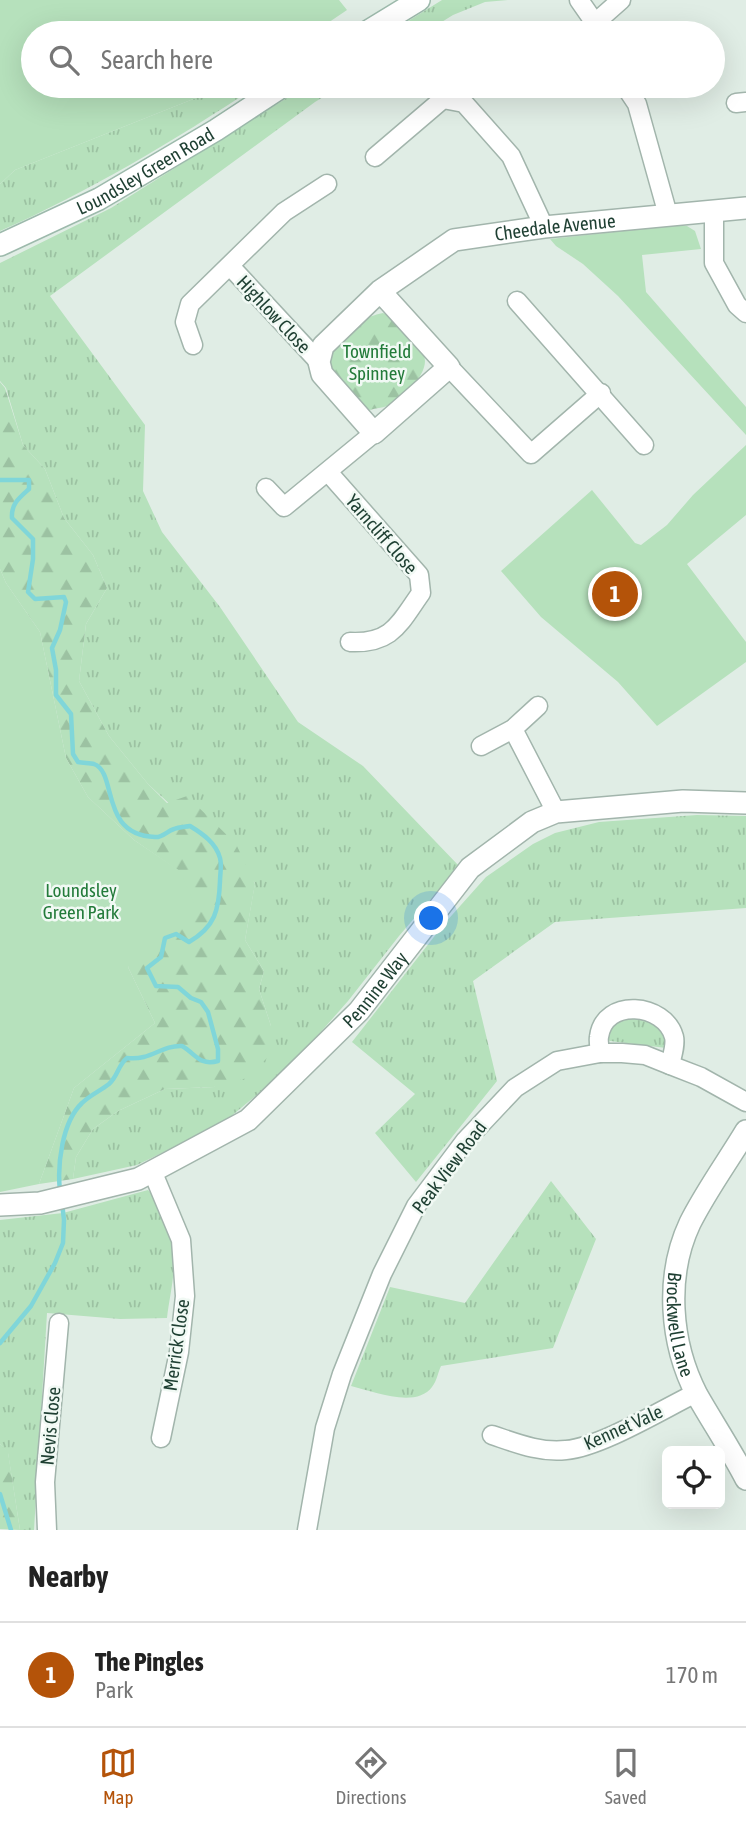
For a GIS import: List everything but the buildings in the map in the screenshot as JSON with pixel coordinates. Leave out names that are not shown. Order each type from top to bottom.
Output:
[{"type":"street","points":[[385,21],[419,0]]},
{"type":"street","points":[[579,0],[592,21]]},
{"type":"street","points":[[603,21],[621,0]]},
{"type":"street","name":"Loundsley Green Road","points":[[0,245],[99,199],[265,98]]},
{"type":"street","points":[[633,98],[637,104],[668,215]]},
{"type":"street","points":[[375,157],[443,99],[464,103],[511,156],[544,227]]},
{"type":"street","name":"Highlow Close","points":[[193,345],[185,322],[190,304],[284,212],[327,184]]},
{"type":"street","name":"Cheedale Avenue","points":[[319,362],[323,346],[380,291],[454,240],[544,227],[746,208]]},
{"type":"street","points":[[714,212],[714,263],[737,305],[746,313]]},
{"type":"street","name":"Highlow Close","points":[[230,265],[319,362]]},
{"type":"street","points":[[380,291],[531,454],[601,393]]},
{"type":"street","points":[[517,301],[645,445]]},
{"type":"street","points":[[319,362],[322,373],[374,433]]},
{"type":"street","points":[[266,488],[284,507],[449,367]]},
{"type":"street","name":"Yarncliff Close","points":[[328,472],[419,575],[421,593],[398,626],[379,641],[350,642]]},
{"type":"street","points":[[481,746],[513,729],[538,706]]},
{"type":"street","points":[[513,729],[556,813]]},
{"type":"street","name":"Pennine Way","points":[[0,1205],[40,1203],[138,1179],[248,1119],[359,1011],[470,868],[532,822],[556,813],[683,801],[746,803]]},
{"type":"street","points":[[600,1053],[599,1036],[607,1020],[621,1009],[630,1008],[650,1012],[660,1017],[668,1026],[674,1044],[670,1065]]},
{"type":"street","name":"Peak View Road","points":[[307,1530],[325,1429],[342,1374],[382,1274],[416,1206],[465,1141],[515,1088],[557,1061],[600,1053],[645,1055],[701,1077],[746,1102]]},
{"type":"street","name":"Brockwell Lane","points":[[746,1131],[690,1223],[677,1259],[673,1309],[680,1353],[696,1393],[746,1479]]},
{"type":"street","name":"Merrick Close","points":[[153,1173],[181,1240],[184,1296],[179,1352],[161,1438]]},
{"type":"street","name":"Nevis Close","points":[[47,1530],[45,1482],[59,1323]]},
{"type":"street","name":"Kennet Vale","points":[[503,1433],[540,1450],[567,1450],[592,1444],[696,1393]]},
{"type":"green space","points":[[0,0],[339,0],[347,10],[331,21],[21,21],[21,98],[196,98],[15,170],[0,184]]},
{"type":"green space","points":[[442,0],[508,0],[485,2],[443,21],[408,21]]},
{"type":"green space","points":[[196,98],[238,98],[132,164],[0,231],[0,184],[15,170]]},
{"type":"green space","points":[[287,98],[322,98],[50,296],[145,425],[143,491],[162,532],[220,607],[298,722],[363,766],[459,866],[289,1068],[223,1123],[137,1165],[73,1179],[76,1157],[93,1129],[118,1111],[165,1089],[214,1087],[271,1026],[259,989],[264,971],[245,940],[255,883],[148,784],[109,736],[79,681],[86,624],[107,588],[93,555],[64,518],[45,469],[23,445],[6,388],[0,381],[0,263],[111,208]]},
{"type":"green space","points":[[687,226],[695,231],[701,249],[642,255],[646,292],[746,407],[746,435],[618,296],[550,239]]},
{"type":"green space","name":"Townfield Spinney","points":[[383,313],[404,326],[416,338],[421,345],[425,361],[417,381],[405,394],[387,406],[370,410],[340,385],[330,368],[329,359],[332,351],[360,323]]},
{"type":"green space","points":[[0,382],[5,388],[23,445],[45,469],[64,518],[93,555],[107,588],[86,624],[79,681],[109,736],[148,784],[167,803],[187,796],[236,844],[255,884],[245,940],[264,971],[259,989],[271,1026],[273,1052],[247,1078],[214,1087],[165,1089],[118,1111],[93,1129],[76,1157],[73,1179],[39,1184],[74,1088],[155,1023],[128,967],[179,871],[134,840],[88,797],[66,758],[40,632],[6,583],[0,569]]},
{"type":"green space","points":[[746,445],[746,515],[687,564],[746,642],[746,662],[657,726],[618,682],[541,617],[501,571],[592,490],[635,543],[641,545],[667,525],[693,495]]},
{"type":"green space","name":"Loundsley Green Park","points":[[0,569],[6,583],[40,632],[66,758],[88,797],[134,840],[180,871],[194,903],[128,967],[155,1023],[74,1088],[39,1184],[0,1192]]},
{"type":"green space","points":[[697,815],[746,816],[746,908],[555,922],[473,981],[497,1081],[416,1182],[375,1133],[415,1094],[352,1042],[444,924],[486,877],[533,844],[555,833],[599,822]]},
{"type":"green space","points":[[620,1016],[655,1019],[668,1036],[666,1048],[610,1041],[605,1038],[612,1022]]},
{"type":"green space","points":[[551,1181],[596,1239],[553,1348],[441,1366],[432,1387],[416,1397],[393,1397],[351,1386],[390,1287],[465,1303]]},
{"type":"green space","points":[[148,1190],[164,1213],[174,1253],[167,1318],[120,1319],[47,1313],[34,1530],[20,1530],[8,1453],[0,1444],[0,1220],[63,1213]]},
{"type":"green space","points":[[0,1444],[8,1452],[20,1530],[0,1529]]},
{"type":"waterway","points":[[0,480],[29,480],[29,489],[16,502],[12,513],[12,518],[33,539],[28,592],[35,599],[64,597],[66,602],[60,630],[52,648],[56,670],[56,695],[71,714],[73,754],[78,762],[94,764],[101,770],[117,815],[125,826],[137,834],[158,837],[176,828],[190,826],[212,843],[221,864],[217,909],[210,924],[189,942],[176,934],[165,938],[161,957],[147,968],[156,986],[178,987],[191,998],[201,1002],[208,1012],[218,1049],[218,1061],[202,1061],[182,1046],[143,1057],[127,1058],[112,1081],[75,1111],[62,1144],[60,1191]]},
{"type":"waterway","points":[[0,1343],[31,1306],[55,1263],[63,1243],[62,1203]]},
{"type":"waterway","points":[[0,1494],[11,1530]]},
{"type":"place","name":"The Pingles","points":[[615,594]]}]
